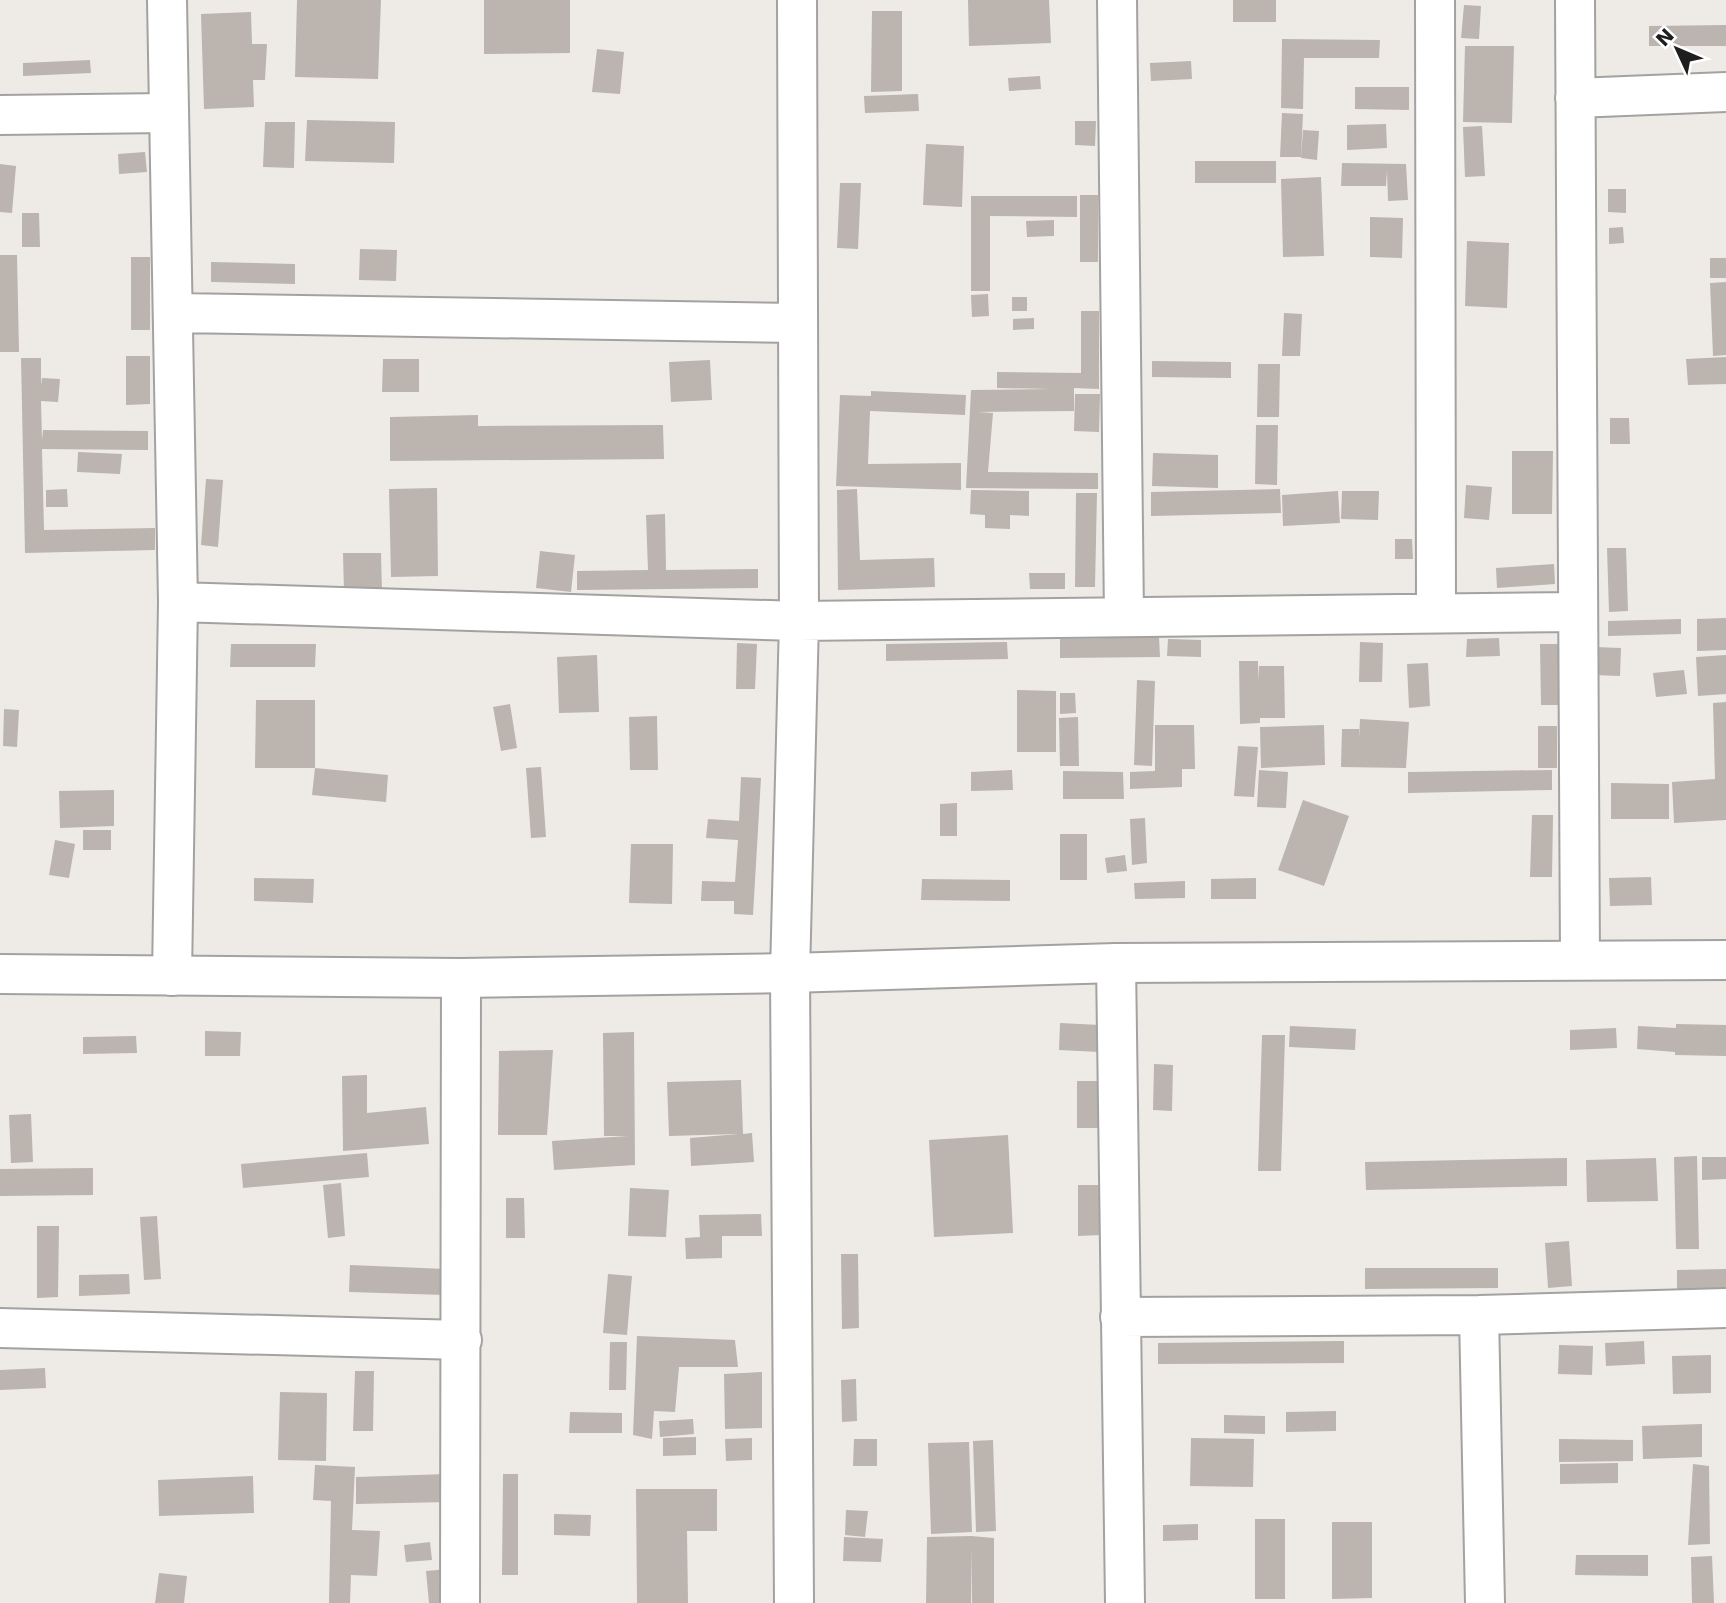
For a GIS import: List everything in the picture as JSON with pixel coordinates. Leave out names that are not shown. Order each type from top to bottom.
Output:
[{"type":"street","points":[[167,0],[178,601],[172,976]]},
{"type":"street","points":[[794,1603],[790,973],[799,621],[797,0]]},
{"type":"street","points":[[1117,0],[1124,617]]},
{"type":"street","points":[[1435,0],[1436,613]]},
{"type":"street","points":[[1575,0],[1580,960]]},
{"type":"street","points":[[1575,97],[1726,92]]},
{"type":"street","points":[[0,115],[167,113]]},
{"type":"street","points":[[174,313],[798,323]]},
{"type":"street","points":[[178,601],[799,621],[1577,612]]},
{"type":"street","points":[[0,974],[461,978],[790,973],[1116,963],[1726,960]]},
{"type":"street","points":[[1116,963],[1125,1603]]},
{"type":"street","points":[[460,1603],[461,978]]},
{"type":"street","points":[[1121,1317],[1479,1315],[1726,1308]]},
{"type":"street","points":[[1479,1315],[1485,1603]]},
{"type":"street","points":[[0,1328],[462,1340]]},
{"type":"building","points":[[297,0],[381,0],[378,79],[295,77]]},
{"type":"building","points":[[484,0],[570,0],[570,53],[484,54]]},
{"type":"building","points":[[968,0],[1049,0],[1051,43],[969,46]]},
{"type":"building","points":[[1233,0],[1276,0],[1276,22],[1233,22]]},
{"type":"building","points":[[1464,5],[1481,6],[1479,39],[1461,38]]},
{"type":"building","points":[[872,11],[902,11],[902,91],[871,92]]},
{"type":"building","points":[[251,12],[252,44],[267,44],[265,80],[253,80],[254,107],[204,109],[201,14]]},
{"type":"building","points":[[1726,25],[1726,46],[1649,46],[1649,26]]},
{"type":"building","points":[[1282,39],[1380,40],[1379,58],[1304,58],[1303,109],[1281,108]]},
{"type":"building","points":[[1465,46],[1514,46],[1512,123],[1463,122]]},
{"type":"building","points":[[597,49],[624,52],[620,94],[592,92]]},
{"type":"building","points":[[90,60],[91,73],[23,76],[23,63]]},
{"type":"building","points":[[1191,61],[1192,79],[1151,81],[1150,63]]},
{"type":"building","points":[[1040,76],[1041,89],[1009,91],[1008,78]]},
{"type":"building","points":[[1355,87],[1409,87],[1409,110],[1355,109]]},
{"type":"building","points":[[918,94],[919,111],[865,113],[864,96]]},
{"type":"building","points":[[1282,113],[1303,114],[1301,157],[1280,157]]},
{"type":"building","points":[[307,120],[395,122],[394,163],[305,161]]},
{"type":"building","points":[[1075,121],[1096,121],[1095,146],[1075,145]]},
{"type":"building","points":[[265,122],[295,122],[294,168],[263,167]]},
{"type":"building","points":[[1386,124],[1387,148],[1347,150],[1347,125]]},
{"type":"building","points":[[1482,126],[1485,176],[1465,177],[1463,127]]},
{"type":"building","points":[[1303,130],[1319,131],[1317,160],[1301,158]]},
{"type":"building","points":[[926,144],[964,146],[962,207],[923,205]]},
{"type":"building","points":[[145,152],[147,172],[119,174],[118,154]]},
{"type":"building","points":[[1195,161],[1276,161],[1276,183],[1195,183]]},
{"type":"building","points":[[1342,163],[1406,164],[1408,200],[1388,201],[1387,170],[1386,186],[1341,186]]},
{"type":"building","points":[[0,164],[16,166],[12,213],[0,212]]},
{"type":"building","points":[[1321,177],[1324,256],[1283,257],[1281,179]]},
{"type":"building","points":[[840,183],[861,183],[858,249],[837,248]]},
{"type":"building","points":[[1608,189],[1626,189],[1626,213],[1608,212]]},
{"type":"building","points":[[1080,195],[1098,195],[1098,262],[1080,262]]},
{"type":"building","points":[[971,196],[1077,196],[1077,217],[990,216],[990,291],[971,291]]},
{"type":"building","points":[[22,213],[39,213],[40,247],[22,247]]},
{"type":"building","points":[[1370,217],[1403,218],[1402,258],[1370,257]]},
{"type":"building","points":[[1054,220],[1054,236],[1027,237],[1026,221]]},
{"type":"building","points":[[1623,227],[1624,243],[1609,244],[1609,228]]},
{"type":"building","points":[[1467,241],[1509,243],[1507,308],[1465,306]]},
{"type":"building","points":[[360,249],[397,250],[396,281],[359,280]]},
{"type":"building","points":[[0,255],[17,255],[19,352],[0,352]]},
{"type":"building","points":[[131,257],[150,257],[150,330],[131,330]]},
{"type":"building","points":[[1710,258],[1726,258],[1726,278],[1710,278]]},
{"type":"building","points":[[211,262],[295,264],[295,284],[211,282]]},
{"type":"building","points":[[1726,282],[1726,355],[1713,356],[1710,283]]},
{"type":"building","points":[[988,294],[989,316],[972,317],[971,295]]},
{"type":"building","points":[[1012,297],[1027,297],[1027,311],[1012,311]]},
{"type":"building","points":[[1081,311],[1099,311],[1099,389],[1074,388],[1074,411],[978,412],[993,413],[988,472],[1098,473],[1098,489],[966,488],[971,390],[1052,389],[997,388],[997,372],[1081,373]]},
{"type":"building","points":[[1284,313],[1302,314],[1300,356],[1282,356]]},
{"type":"building","points":[[1034,318],[1034,329],[1013,330],[1013,319]]},
{"type":"building","points":[[126,356],[150,356],[150,404],[126,405]]},
{"type":"building","points":[[1726,357],[1726,384],[1688,385],[1686,359]]},
{"type":"building","points":[[21,358],[41,358],[41,385],[42,378],[60,379],[58,402],[41,401],[42,440],[43,430],[148,431],[148,450],[42,449],[44,530],[155,528],[155,550],[25,553]]},
{"type":"building","points":[[383,359],[419,359],[419,392],[382,392]]},
{"type":"building","points":[[710,360],[712,400],[671,402],[669,362]]},
{"type":"building","points":[[1152,361],[1231,362],[1231,378],[1152,377]]},
{"type":"building","points":[[1258,364],[1280,364],[1279,417],[1257,417]]},
{"type":"building","points":[[871,391],[966,395],[965,415],[870,411],[868,464],[961,463],[961,490],[836,486],[840,395],[871,396]]},
{"type":"building","points":[[1075,394],[1100,394],[1099,432],[1074,431]]},
{"type":"building","points":[[478,415],[478,426],[663,425],[664,459],[390,461],[390,417]]},
{"type":"building","points":[[1610,418],[1629,418],[1630,444],[1610,444]]},
{"type":"building","points":[[1256,425],[1278,425],[1277,485],[1255,484]]},
{"type":"building","points":[[1512,451],[1553,451],[1552,514],[1512,514]]},
{"type":"building","points":[[78,452],[122,454],[120,474],[77,472]]},
{"type":"building","points":[[1153,453],[1218,455],[1218,488],[1152,486]]},
{"type":"building","points":[[206,479],[223,480],[218,547],[201,545]]},
{"type":"building","points":[[1466,485],[1492,487],[1489,520],[1464,518]]},
{"type":"building","points":[[437,488],[438,576],[391,577],[389,489]]},
{"type":"building","points":[[67,489],[68,507],[46,507],[46,490]]},
{"type":"building","points":[[857,489],[860,560],[934,558],[935,587],[838,590],[837,490]]},
{"type":"building","points":[[1280,489],[1281,513],[1151,516],[1151,492]]},
{"type":"building","points":[[971,490],[1029,491],[1029,516],[1010,515],[1010,529],[985,528],[985,515],[970,514]]},
{"type":"building","points":[[1338,491],[1340,523],[1283,526],[1282,495]]},
{"type":"building","points":[[1342,491],[1379,491],[1378,520],[1341,519]]},
{"type":"building","points":[[1076,493],[1097,493],[1095,587],[1075,587]]},
{"type":"building","points":[[665,514],[666,570],[758,569],[758,588],[577,590],[577,571],[648,570],[646,515]]},
{"type":"building","points":[[1395,539],[1412,539],[1413,559],[1395,559]]},
{"type":"building","points":[[1607,548],[1626,548],[1628,611],[1609,612]]},
{"type":"building","points":[[540,551],[575,555],[571,592],[536,588]]},
{"type":"building","points":[[343,553],[381,553],[382,592],[344,592]]},
{"type":"building","points":[[1554,564],[1555,584],[1497,588],[1496,568]]},
{"type":"building","points":[[1029,573],[1065,573],[1065,589],[1030,589]]},
{"type":"building","points":[[1726,618],[1726,650],[1697,651],[1697,619]]},
{"type":"building","points":[[1681,619],[1681,634],[1608,636],[1608,621]]},
{"type":"building","points":[[1159,637],[1160,657],[1060,658],[1060,639]]},
{"type":"building","points":[[1499,638],[1500,656],[1466,657],[1467,639]]},
{"type":"building","points":[[1168,639],[1201,640],[1201,657],[1167,656]]},
{"type":"building","points":[[1007,642],[1008,659],[886,661],[886,644]]},
{"type":"building","points":[[1360,642],[1383,643],[1382,682],[1359,682]]},
{"type":"building","points":[[737,643],[757,644],[755,689],[736,689]]},
{"type":"building","points":[[231,644],[316,644],[315,667],[230,667]]},
{"type":"building","points":[[1540,644],[1558,644],[1558,705],[1541,705]]},
{"type":"building","points":[[1595,647],[1621,648],[1620,676],[1594,675]]},
{"type":"building","points":[[597,655],[599,712],[559,713],[557,657]]},
{"type":"building","points":[[1726,655],[1726,694],[1698,696],[1696,657]]},
{"type":"building","points":[[1239,661],[1258,661],[1258,681],[1259,666],[1284,666],[1285,718],[1260,718],[1260,723],[1240,724]]},
{"type":"building","points":[[1428,663],[1430,706],[1409,708],[1407,664]]},
{"type":"building","points":[[1684,670],[1687,694],[1656,697],[1653,673]]},
{"type":"building","points":[[1137,680],[1155,681],[1152,766],[1134,765]]},
{"type":"building","points":[[1017,690],[1056,691],[1056,752],[1017,752]]},
{"type":"building","points":[[1060,693],[1075,693],[1076,713],[1060,714]]},
{"type":"building","points":[[256,700],[315,700],[315,768],[255,768]]},
{"type":"building","points":[[1726,702],[1726,820],[1674,823],[1672,782],[1715,779],[1713,703]]},
{"type":"building","points":[[510,704],[517,748],[501,751],[493,707]]},
{"type":"building","points":[[4,709],[19,710],[17,747],[3,746]]},
{"type":"building","points":[[657,716],[658,770],[630,770],[629,717]]},
{"type":"building","points":[[1078,717],[1079,766],[1060,766],[1059,718]]},
{"type":"building","points":[[1360,719],[1409,722],[1406,768],[1341,767],[1342,729],[1359,729],[1359,739]]},
{"type":"building","points":[[1155,725],[1194,725],[1195,769],[1182,769],[1182,787],[1130,789],[1130,772],[1155,771]]},
{"type":"building","points":[[1324,725],[1325,765],[1261,768],[1260,727]]},
{"type":"building","points":[[1538,726],[1557,726],[1557,768],[1538,768]]},
{"type":"building","points":[[1238,746],[1258,747],[1254,797],[1234,796]]},
{"type":"building","points":[[541,767],[546,837],[531,838],[526,768]]},
{"type":"building","points":[[315,768],[388,775],[386,802],[312,795]]},
{"type":"building","points":[[1012,770],[1013,790],[971,791],[971,772]]},
{"type":"building","points":[[1259,770],[1288,772],[1286,808],[1257,807]]},
{"type":"building","points":[[1552,770],[1552,790],[1408,793],[1408,772]]},
{"type":"building","points":[[1063,771],[1123,772],[1124,799],[1063,799]]},
{"type":"building","points":[[741,777],[761,778],[753,915],[734,914],[734,901],[701,901],[702,881],[735,882],[738,840],[706,838],[708,819],[739,821]]},
{"type":"building","points":[[1611,783],[1669,784],[1669,819],[1611,819]]},
{"type":"building","points":[[114,790],[114,826],[60,828],[59,791]]},
{"type":"building","points":[[1303,800],[1349,816],[1324,886],[1278,870]]},
{"type":"building","points":[[957,803],[957,836],[940,836],[940,804]]},
{"type":"building","points":[[1532,815],[1553,815],[1552,877],[1530,877]]},
{"type":"building","points":[[1145,818],[1147,863],[1132,865],[1130,819]]},
{"type":"building","points":[[83,830],[111,830],[111,850],[83,850]]},
{"type":"building","points":[[1060,834],[1087,834],[1087,880],[1060,880]]},
{"type":"building","points":[[55,840],[75,844],[69,878],[49,875]]},
{"type":"building","points":[[631,844],[673,844],[672,904],[629,903]]},
{"type":"building","points":[[1125,855],[1127,871],[1107,873],[1105,858]]},
{"type":"building","points":[[1651,877],[1652,905],[1610,906],[1609,878]]},
{"type":"building","points":[[254,878],[314,879],[313,903],[254,901]]},
{"type":"building","points":[[1256,878],[1256,899],[1211,899],[1211,879]]},
{"type":"building","points":[[922,879],[1010,880],[1010,901],[921,900]]},
{"type":"building","points":[[1185,881],[1185,898],[1135,899],[1134,883]]},
{"type":"building","points":[[1060,1023],[1100,1025],[1099,1052],[1059,1050]]},
{"type":"building","points":[[1676,1024],[1726,1025],[1726,1056],[1675,1055],[1675,1052],[1637,1049],[1638,1026],[1676,1028]]},
{"type":"building","points":[[1290,1026],[1356,1029],[1355,1050],[1289,1047]]},
{"type":"building","points":[[1616,1028],[1617,1048],[1570,1050],[1570,1030]]},
{"type":"building","points":[[205,1031],[241,1032],[240,1056],[205,1056]]},
{"type":"building","points":[[634,1032],[635,1165],[554,1170],[552,1141],[628,1136],[604,1136],[603,1033]]},
{"type":"building","points":[[1262,1035],[1285,1035],[1281,1171],[1258,1171]]},
{"type":"building","points":[[136,1036],[137,1053],[83,1054],[83,1037]]},
{"type":"building","points":[[553,1050],[547,1135],[498,1135],[499,1051]]},
{"type":"building","points":[[1154,1064],[1173,1065],[1172,1111],[1153,1110]]},
{"type":"building","points":[[367,1075],[367,1113],[426,1107],[429,1144],[343,1151],[342,1076]]},
{"type":"building","points":[[741,1080],[743,1134],[752,1133],[754,1162],[691,1166],[690,1138],[739,1134],[669,1136],[667,1082]]},
{"type":"building","points":[[1077,1081],[1099,1081],[1098,1128],[1077,1128]]},
{"type":"building","points":[[31,1114],[33,1162],[11,1163],[9,1115]]},
{"type":"building","points":[[1008,1135],[1013,1233],[934,1237],[929,1140]]},
{"type":"building","points":[[367,1153],[369,1177],[243,1188],[241,1164]]},
{"type":"building","points":[[1697,1156],[1699,1249],[1676,1249],[1674,1157]]},
{"type":"building","points":[[1702,1157],[1726,1157],[1726,1179],[1702,1180]]},
{"type":"building","points":[[1567,1158],[1567,1186],[1366,1190],[1365,1162]]},
{"type":"building","points":[[1656,1158],[1658,1201],[1587,1202],[1586,1160]]},
{"type":"building","points":[[93,1168],[93,1195],[0,1196],[0,1169]]},
{"type":"building","points":[[341,1183],[345,1236],[328,1238],[323,1185]]},
{"type":"building","points":[[1078,1185],[1101,1185],[1101,1235],[1078,1236]]},
{"type":"building","points":[[630,1188],[669,1190],[666,1237],[628,1236]]},
{"type":"building","points":[[506,1198],[524,1198],[525,1238],[506,1238]]},
{"type":"building","points":[[761,1214],[762,1236],[722,1236],[722,1258],[686,1259],[685,1238],[700,1237],[699,1215]]},
{"type":"building","points":[[157,1216],[161,1279],[144,1280],[140,1217]]},
{"type":"building","points":[[37,1226],[59,1226],[58,1297],[37,1298]]},
{"type":"building","points":[[1569,1241],[1572,1286],[1548,1288],[1545,1243]]},
{"type":"building","points":[[841,1254],[858,1254],[859,1328],[842,1329]]},
{"type":"building","points":[[350,1265],[446,1269],[445,1295],[349,1292]]},
{"type":"building","points":[[1365,1268],[1498,1268],[1498,1288],[1365,1289]]},
{"type":"building","points":[[1726,1269],[1726,1288],[1677,1290],[1677,1270]]},
{"type":"building","points":[[129,1274],[130,1294],[79,1296],[79,1275]]},
{"type":"building","points":[[608,1274],[632,1276],[627,1335],[603,1333]]},
{"type":"building","points":[[637,1336],[735,1340],[738,1367],[679,1367],[675,1412],[654,1411],[652,1439],[633,1435]]},
{"type":"building","points":[[1344,1341],[1344,1363],[1158,1364],[1158,1343]]},
{"type":"building","points":[[1644,1341],[1645,1364],[1606,1366],[1605,1343]]},
{"type":"building","points":[[610,1342],[627,1342],[626,1390],[609,1390]]},
{"type":"building","points":[[1559,1345],[1593,1346],[1592,1375],[1558,1374]]},
{"type":"building","points":[[1711,1355],[1711,1393],[1673,1394],[1672,1356]]},
{"type":"building","points":[[45,1368],[46,1388],[0,1390],[0,1370]]},
{"type":"building","points":[[355,1371],[374,1371],[373,1431],[353,1431]]},
{"type":"building","points":[[762,1372],[762,1428],[725,1429],[724,1374]]},
{"type":"building","points":[[856,1379],[857,1421],[842,1422],[841,1380]]},
{"type":"building","points":[[280,1392],[327,1393],[326,1461],[278,1460]]},
{"type":"building","points":[[1336,1411],[1336,1431],[1286,1432],[1286,1412]]},
{"type":"building","points":[[570,1412],[622,1413],[622,1433],[569,1433]]},
{"type":"building","points":[[1224,1415],[1265,1416],[1265,1434],[1224,1433]]},
{"type":"building","points":[[693,1419],[694,1434],[660,1437],[659,1421]]},
{"type":"building","points":[[1702,1424],[1702,1457],[1643,1459],[1642,1426]]},
{"type":"building","points":[[696,1437],[696,1455],[663,1456],[663,1438]]},
{"type":"building","points":[[752,1438],[752,1460],[726,1461],[725,1439]]},
{"type":"building","points":[[1191,1438],[1254,1439],[1253,1487],[1190,1486]]},
{"type":"building","points":[[854,1439],[877,1439],[877,1466],[853,1466]]},
{"type":"building","points":[[1559,1439],[1633,1440],[1633,1461],[1559,1462]]},
{"type":"building","points":[[993,1440],[996,1531],[976,1532],[973,1441]]},
{"type":"building","points":[[969,1442],[972,1532],[931,1534],[928,1443]]},
{"type":"building","points":[[1618,1463],[1618,1483],[1560,1484],[1560,1464]]},
{"type":"building","points":[[1693,1464],[1709,1466],[1710,1544],[1688,1545]]},
{"type":"building","points":[[315,1465],[355,1467],[352,1530],[380,1531],[377,1576],[351,1575],[350,1603],[329,1603],[331,1501],[313,1500]]},
{"type":"building","points":[[448,1474],[448,1502],[356,1504],[356,1477]]},
{"type":"building","points":[[503,1474],[518,1474],[518,1575],[502,1575]]},
{"type":"building","points":[[253,1476],[254,1513],[159,1516],[158,1480]]},
{"type":"building","points":[[636,1489],[717,1489],[717,1531],[687,1531],[688,1603],[637,1603]]},
{"type":"building","points":[[846,1510],[868,1511],[865,1537],[845,1535]]},
{"type":"building","points":[[554,1514],[591,1515],[590,1536],[554,1535]]},
{"type":"building","points":[[1255,1519],[1285,1519],[1285,1599],[1255,1599]]},
{"type":"building","points":[[1332,1522],[1372,1522],[1372,1598],[1332,1599]]},
{"type":"building","points":[[1198,1524],[1198,1540],[1163,1541],[1163,1525]]},
{"type":"building","points":[[844,1537],[883,1539],[881,1562],[843,1561]]},
{"type":"building","points":[[927,1537],[994,1538],[994,1603],[972,1603],[972,1547],[971,1603],[926,1603]]},
{"type":"building","points":[[430,1542],[432,1560],[406,1562],[404,1545]]},
{"type":"building","points":[[1576,1555],[1648,1555],[1648,1576],[1575,1575]]},
{"type":"building","points":[[1712,1556],[1714,1603],[1692,1603],[1691,1557]]},
{"type":"building","points":[[449,1569],[452,1603],[429,1603],[426,1571]]},
{"type":"building","points":[[159,1573],[187,1576],[184,1603],[155,1603]]}]
